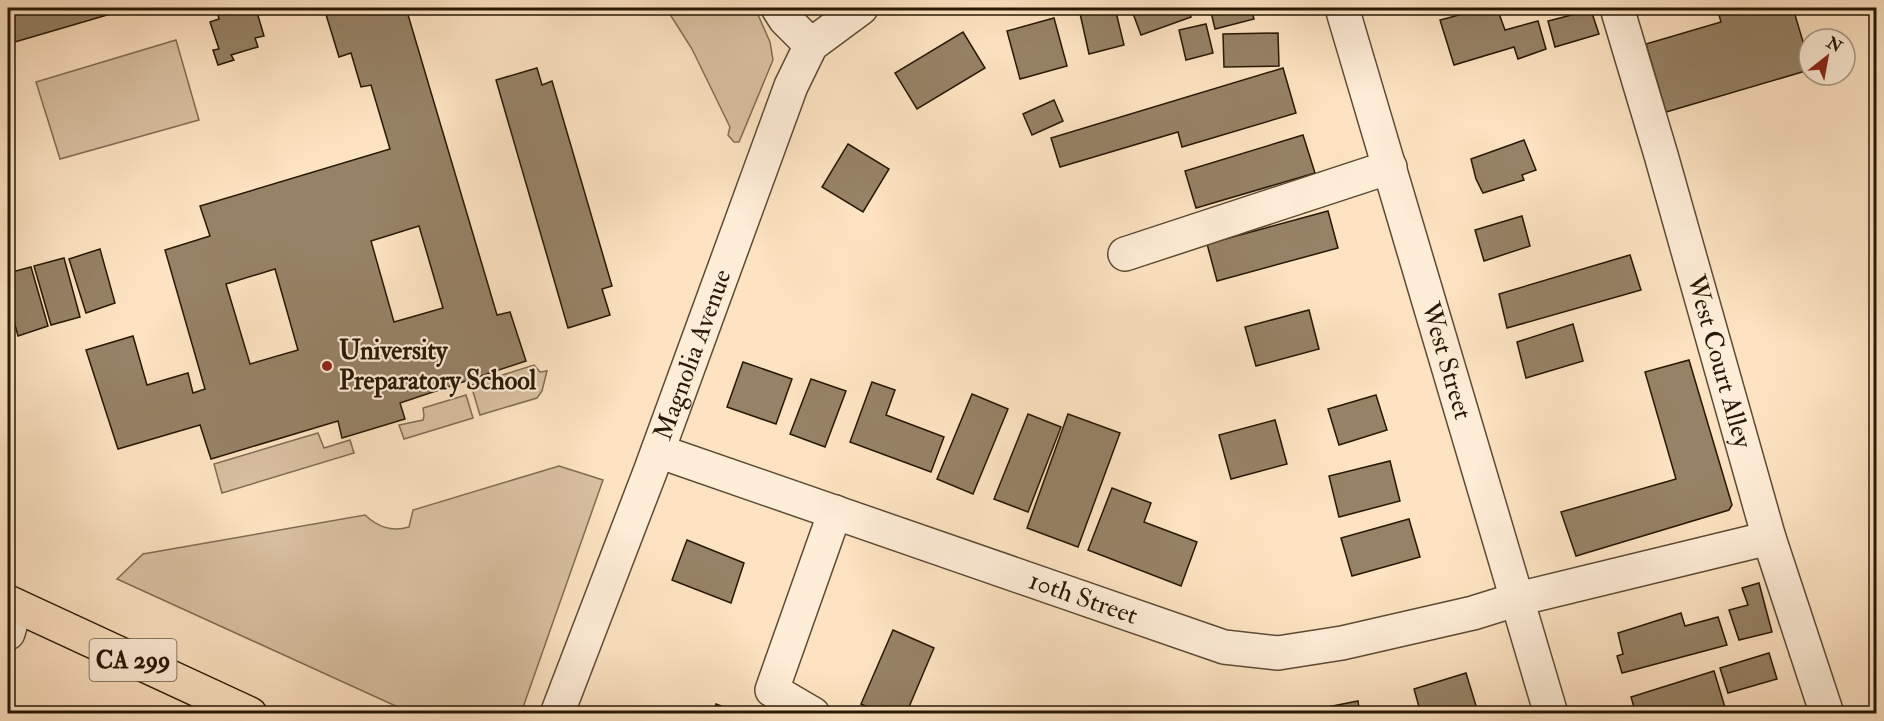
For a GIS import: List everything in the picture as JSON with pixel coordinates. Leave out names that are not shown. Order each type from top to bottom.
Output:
[{"type":"highway","name":"CA 299","points":[[10,614],[250,714]]},
{"type":"street","points":[[778,8],[785,19],[811,45],[861,8]]},
{"type":"street","name":"West Street","points":[[1342,8],[1551,714]]},
{"type":"street","name":"West Court Alley","points":[[1617,8],[1661,154],[1769,538],[1827,714]]},
{"type":"street","name":"Magnolia Avenue","points":[[557,714],[658,451],[791,86],[811,45]]},
{"type":"street","points":[[1125,254],[1389,167]]},
{"type":"street","name":"10th Street","points":[[658,451],[1224,646],[1278,653],[1342,644],[1769,538]]},
{"type":"street","points":[[813,714],[772,690],[835,512]]},
{"type":"shaded area","points":[[666,8],[755,8],[770,42],[773,60],[739,142],[734,142],[728,135],[730,127],[692,49]]},
{"type":"shaded area","points":[[176,40],[199,120],[60,159],[36,82]]},
{"type":"shaded area","points":[[534,365],[540,372],[547,371],[542,391],[537,398],[480,415],[471,385]]},
{"type":"shaded area","points":[[466,395],[473,418],[404,439],[399,425],[423,420],[423,408]]},
{"type":"shaded area","points":[[318,433],[324,448],[350,440],[354,453],[222,493],[214,464]]},
{"type":"shaded area","points":[[559,466],[603,480],[521,713],[411,713],[117,579],[143,554],[365,515],[385,527],[396,529],[409,527],[413,510]]},
{"type":"building","points":[[8,8],[131,8],[8,44]]},
{"type":"building","points":[[246,8],[247,11],[256,9],[264,36],[255,38],[258,47],[231,55],[234,60],[218,65],[213,50],[219,49],[210,22],[219,19],[217,11]]},
{"type":"building","points":[[324,8],[406,8],[497,315],[510,312],[526,361],[400,403],[405,419],[342,438],[338,421],[211,459],[200,425],[118,449],[86,350],[133,336],[147,385],[188,373],[193,393],[205,389],[165,250],[210,236],[200,206],[390,149],[371,85],[361,87],[351,53],[339,57]],"holes":[[[419,226],[443,308],[394,322],[371,241]],[[275,269],[298,350],[250,364],[226,284]]]},
{"type":"building","points":[[1115,8],[1124,45],[1089,54],[1079,9]]},
{"type":"building","points":[[1131,8],[1188,8],[1191,17],[1141,35]]},
{"type":"building","points":[[1210,8],[1251,8],[1254,19],[1215,29]]},
{"type":"building","points":[[1485,8],[1497,8],[1505,30],[1538,21],[1546,49],[1518,59],[1514,47],[1454,65],[1440,20]]},
{"type":"building","points":[[1717,8],[1793,8],[1799,27],[1797,74],[1666,112],[1646,44],[1721,22]]},
{"type":"building","points":[[1591,10],[1599,34],[1555,47],[1548,21]]},
{"type":"building","points":[[1054,18],[1067,66],[1020,79],[1007,31]]},
{"type":"building","points":[[1206,24],[1213,53],[1186,60],[1179,30]]},
{"type":"building","points":[[963,32],[985,68],[917,109],[895,73]]},
{"type":"building","points":[[1278,33],[1279,66],[1224,67],[1223,34]]},
{"type":"building","points":[[537,68],[542,85],[552,81],[612,286],[602,289],[610,315],[568,328],[496,80]]},
{"type":"building","points":[[1283,68],[1296,113],[1182,147],[1178,132],[1060,167],[1051,138]]},
{"type":"building","points":[[1054,100],[1063,121],[1032,135],[1023,114]]},
{"type":"building","points":[[1303,135],[1315,173],[1196,208],[1185,171]]},
{"type":"building","points":[[1524,140],[1536,170],[1522,175],[1524,180],[1483,193],[1476,179],[1471,159]]},
{"type":"building","points":[[848,144],[889,169],[863,212],[822,187]]},
{"type":"building","points":[[1328,211],[1338,248],[1217,281],[1207,244]]},
{"type":"building","points":[[1522,216],[1530,246],[1484,261],[1475,230]]},
{"type":"building","points":[[100,249],[115,303],[86,313],[69,259]]},
{"type":"building","points":[[1630,255],[1641,290],[1507,328],[1499,294]]},
{"type":"building","points":[[64,258],[80,317],[51,325],[34,266]]},
{"type":"building","points":[[31,267],[48,326],[18,336],[8,299],[8,273]]},
{"type":"building","points":[[1309,310],[1319,349],[1256,366],[1245,327]]},
{"type":"building","points":[[1573,324],[1583,361],[1526,378],[1517,342]]},
{"type":"building","points":[[1689,360],[1732,505],[1729,510],[1576,556],[1561,512],[1676,479],[1645,372]]},
{"type":"building","points":[[743,362],[792,379],[776,424],[727,407]]},
{"type":"building","points":[[811,379],[846,391],[825,447],[790,434]]},
{"type":"building","points":[[872,382],[895,390],[886,415],[944,437],[931,472],[850,442]]},
{"type":"building","points":[[972,394],[1008,409],[973,494],[937,479]]},
{"type":"building","points":[[1376,395],[1387,430],[1339,445],[1328,409]]},
{"type":"building","points":[[1028,414],[1061,427],[1028,512],[994,499]]},
{"type":"building","points":[[1068,414],[1120,433],[1078,547],[1027,528]]},
{"type":"building","points":[[1275,420],[1287,464],[1231,479],[1219,435]]},
{"type":"building","points":[[1390,461],[1400,501],[1339,517],[1329,476]]},
{"type":"building","points":[[1112,488],[1151,503],[1144,522],[1197,542],[1181,586],[1088,550]]},
{"type":"building","points":[[1409,519],[1420,557],[1352,576],[1341,538]]},
{"type":"building","points":[[687,540],[744,563],[731,603],[672,580]]},
{"type":"building","points":[[1759,583],[1772,632],[1739,640],[1729,610],[1748,605],[1742,588]]},
{"type":"building","points":[[1681,613],[1685,626],[1718,617],[1727,645],[1622,673],[1617,656],[1623,654],[1618,633]]},
{"type":"building","points":[[893,630],[934,648],[906,714],[883,714],[861,704]]},
{"type":"building","points":[[1769,653],[1777,679],[1728,693],[1720,668]]},
{"type":"building","points":[[1714,671],[1727,714],[1636,714],[1631,697]]},
{"type":"building","points":[[1466,673],[1477,709],[1463,714],[1421,714],[1414,689]]},
{"type":"building","points":[[1358,701],[1360,714],[1312,714],[1312,710]]},
{"type":"building","points":[[716,704],[742,714],[713,714]]},
{"type":"place","name":"University Preparatory School","points":[[327,366]]}]
